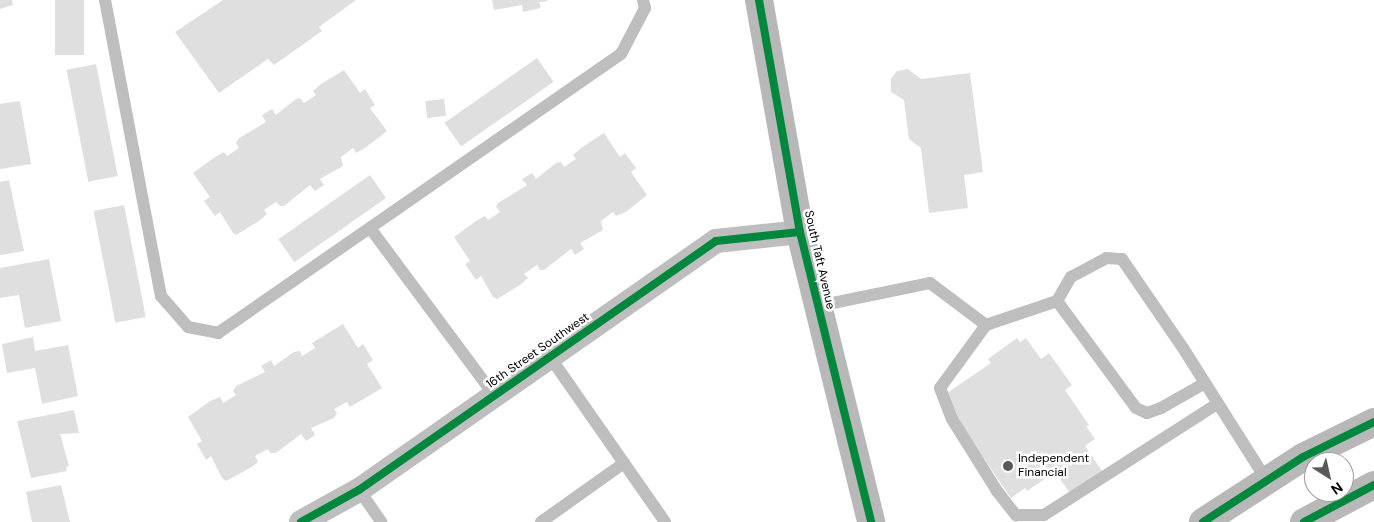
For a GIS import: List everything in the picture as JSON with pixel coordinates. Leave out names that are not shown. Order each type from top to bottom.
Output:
[{"type":"main road","name":"South Taft Avenue","points":[[759,0],[800,232],[872,518]]},
{"type":"main road","points":[[1203,522],[1303,457],[1373,422]]},
{"type":"main road","points":[[1304,522],[1374,485]]},
{"type":"street","name":"16th Street Southwest","points":[[301,522],[359,490],[716,241],[800,232]]},
{"type":"lane","points":[[104,0],[160,296],[188,327],[218,333],[621,54],[645,8],[643,0]]},
{"type":"lane","points":[[370,228],[494,396]]},
{"type":"lane","points":[[1217,404],[1044,515],[1016,515],[997,492],[944,404],[940,388],[986,325],[1057,301],[1071,277],[1106,258],[1122,260],[1205,384],[1267,481]]},
{"type":"lane","points":[[818,306],[930,283],[986,325]]},
{"type":"lane","points":[[1057,301],[1136,408],[1147,413],[1161,408],[1205,384]]},
{"type":"lane","points":[[550,356],[665,522]]},
{"type":"lane","points":[[541,522],[624,463]]},
{"type":"lane","points":[[359,490],[381,522]]},
{"type":"building","points":[[0,0],[12,0],[13,5],[0,9]]},
{"type":"building","points":[[55,0],[84,0],[84,55],[55,55]]},
{"type":"building","points":[[223,0],[356,0],[319,27],[322,31],[274,65],[268,59],[219,93],[175,32]]},
{"type":"building","points":[[492,0],[548,1],[539,2],[541,8],[523,12],[522,5],[494,10]]},
{"type":"building","points":[[537,58],[554,82],[461,147],[444,123]]},
{"type":"building","points":[[96,64],[118,176],[88,182],[67,70]]},
{"type":"building","points":[[908,69],[921,79],[970,73],[983,172],[964,175],[968,208],[929,213],[921,148],[909,139],[904,100],[891,92],[891,79],[897,71]]},
{"type":"building","points":[[344,70],[360,93],[365,89],[375,105],[370,108],[387,131],[365,148],[356,153],[353,148],[341,157],[343,166],[320,179],[324,185],[315,191],[310,185],[284,206],[280,206],[276,202],[264,210],[267,214],[259,221],[236,235],[233,233],[220,212],[215,216],[204,201],[210,197],[193,173],[224,152],[227,156],[239,148],[236,143],[238,139],[266,122],[262,115],[272,109],[276,115],[296,99],[300,98],[304,103],[316,95],[313,91],[321,84]]},
{"type":"building","points":[[444,99],[446,116],[427,118],[425,101]]},
{"type":"building","points":[[20,101],[31,164],[0,169],[0,104]]},
{"type":"building","points":[[604,133],[620,157],[625,153],[636,168],[631,172],[647,195],[626,212],[616,216],[613,212],[601,221],[603,230],[580,243],[584,249],[575,255],[571,249],[544,270],[540,270],[537,265],[524,274],[528,278],[520,285],[497,299],[493,297],[481,276],[476,280],[465,264],[470,261],[454,237],[485,216],[488,220],[500,212],[496,207],[498,203],[527,185],[522,179],[532,173],[536,179],[556,163],[561,162],[564,167],[576,159],[573,155],[581,148]]},
{"type":"building","points":[[370,175],[386,198],[294,262],[278,239]]},
{"type":"building","points":[[9,180],[24,251],[0,255],[0,182]]},
{"type":"building","points":[[124,205],[146,317],[115,323],[94,211]]},
{"type":"building","points":[[49,259],[61,321],[25,328],[19,295],[0,298],[0,268]]},
{"type":"building","points":[[343,324],[358,348],[363,344],[373,360],[367,364],[382,388],[350,407],[347,402],[334,409],[337,413],[334,418],[311,428],[315,435],[306,441],[301,434],[276,453],[270,453],[268,449],[255,456],[258,462],[250,468],[226,481],[222,478],[211,456],[206,460],[197,444],[202,441],[188,417],[210,401],[220,397],[223,403],[236,395],[233,391],[236,386],[265,372],[261,366],[271,360],[274,366],[294,352],[300,351],[302,356],[315,348],[312,343]]},
{"type":"building","points":[[33,337],[35,351],[68,345],[78,396],[42,404],[35,368],[7,373],[2,344]]},
{"type":"building","points":[[1017,338],[1020,342],[1026,338],[1041,359],[1049,353],[1072,385],[1065,390],[1089,425],[1086,426],[1095,439],[1085,446],[1102,471],[1070,493],[1055,472],[1027,491],[1025,488],[1011,498],[951,411],[944,395],[991,363],[988,359]]},
{"type":"building","points":[[74,410],[79,433],[60,434],[69,466],[66,467],[67,471],[31,478],[17,421]]},
{"type":"building","points":[[61,485],[70,522],[32,522],[26,492]]},
{"type":"cycle path","points":[[759,0],[800,232],[871,522]]},
{"type":"cycle path","points":[[301,522],[359,490],[716,241],[800,232]]},
{"type":"cycle path","points":[[1203,522],[1303,457],[1374,422]]},
{"type":"cycle path","points":[[1304,522],[1374,485]]},
{"type":"place","name":"Independent Financial","points":[[1008,466]]}]
